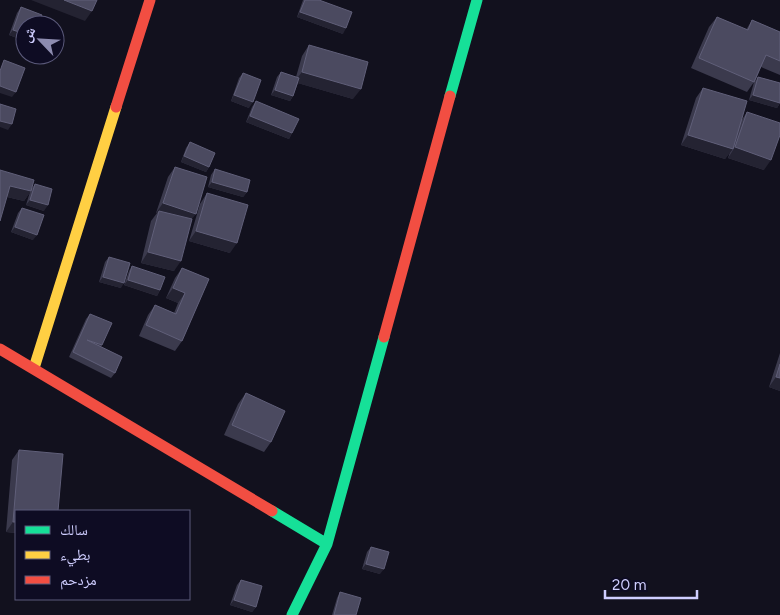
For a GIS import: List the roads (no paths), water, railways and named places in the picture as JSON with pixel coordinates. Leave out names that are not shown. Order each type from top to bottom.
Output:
[{"type":"street","points":[[34,368],[150,0]]},
{"type":"street","points":[[292,615],[326,544],[477,0]]},
{"type":"street","points":[[0,349],[326,544]]}]
